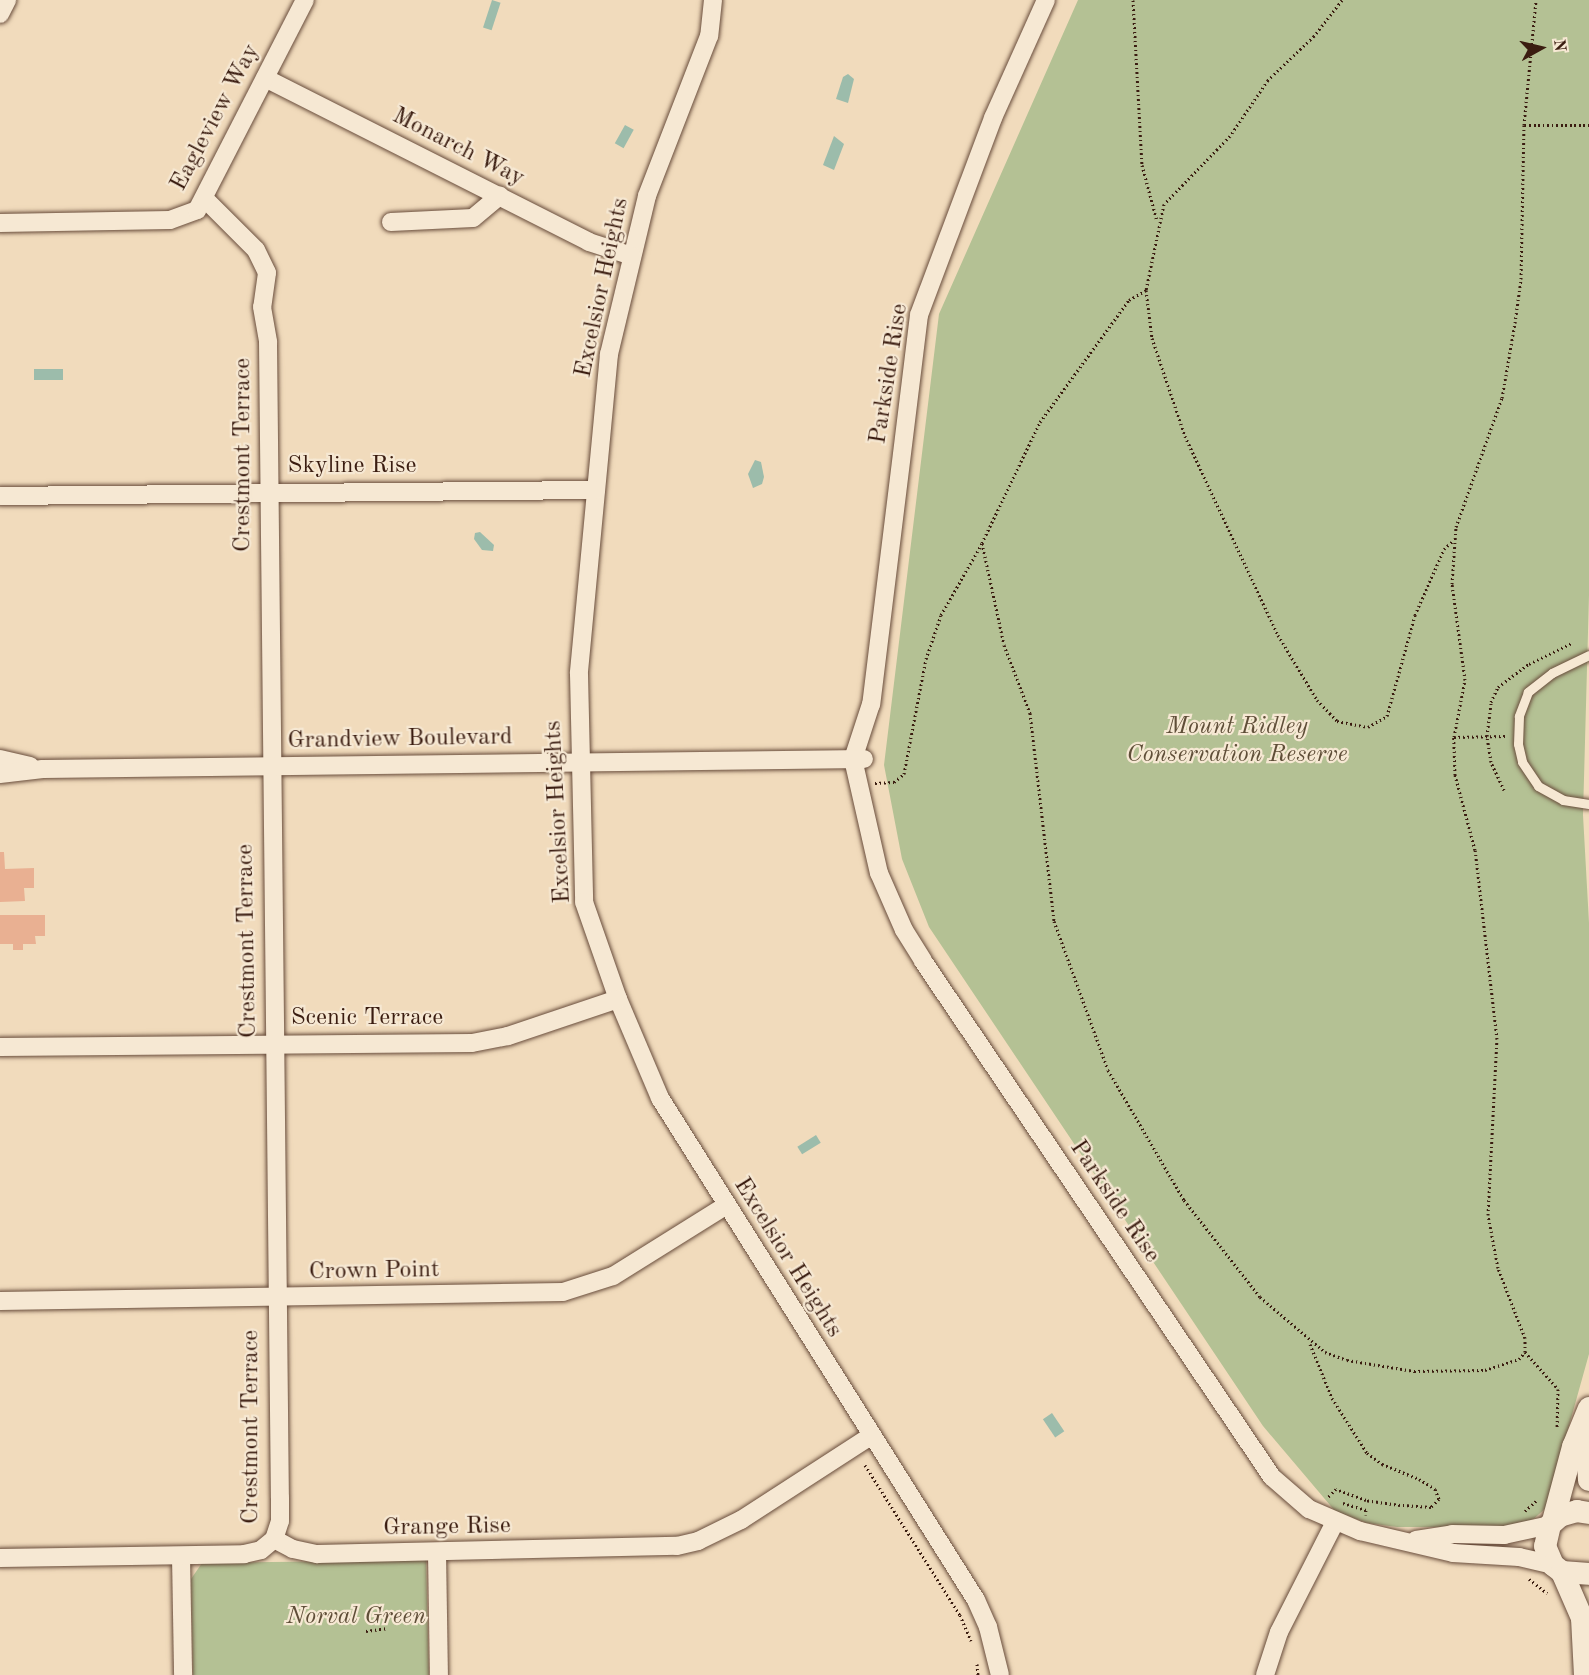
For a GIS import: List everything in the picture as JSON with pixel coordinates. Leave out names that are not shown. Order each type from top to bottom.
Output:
[{"type":"street","points":[[0,14],[7,0]]},
{"type":"street","name":"Eagleview Way","points":[[0,223],[170,220],[190,215],[205,199],[304,0]]},
{"type":"street","name":"Excelsior Heights","points":[[713,0],[709,36],[647,196],[609,354],[579,674],[579,762],[584,902],[618,999],[660,1098],[976,1600],[988,1627],[1000,1675]]},
{"type":"street","name":"Parkside Rise","points":[[1046,0],[993,118],[919,315],[872,704],[874,722],[860,759],[866,809],[879,873],[904,930],[918,953],[1260,1462],[1290,1494],[1335,1522],[1360,1531],[1453,1553],[1519,1557],[1557,1568]]},
{"type":"street","name":"Monarch Way","points":[[265,78],[500,195],[588,242],[632,256]]},
{"type":"street","points":[[391,222],[473,218],[500,195]]},
{"type":"street","name":"Crestmont Terrace","points":[[205,199],[264,262],[267,273],[262,307],[268,342],[267,492],[280,1521],[274,1539]]},
{"type":"street","name":"Skyline Rise","points":[[0,496],[596,490]]},
{"type":"street","name":"Grandview Boulevard","points":[[0,759],[43,769]]},
{"type":"street","name":"Parkside Rise","points":[[860,759],[868,783],[866,809]]},
{"type":"street","name":"Grandview Boulevard","points":[[0,774],[43,769],[860,759]]},
{"type":"street","name":"Scenic Terrace","points":[[0,1047],[492,1041],[618,999]]},
{"type":"street","name":"Crown Point","points":[[0,1301],[563,1292],[613,1276],[726,1206]]},
{"type":"street","points":[[1587,1414],[1589,1480]]},
{"type":"street","points":[[1586,1675],[1587,1638],[1577,1601],[1545,1545],[1573,1447],[1587,1414]]},
{"type":"street","name":"Grange Rise","points":[[274,1539],[293,1550],[317,1554],[654,1549],[698,1541],[741,1520],[871,1436]]},
{"type":"street","points":[[1552,1523],[1568,1512],[1589,1513]]},
{"type":"street","points":[[1265,1675],[1279,1632],[1335,1522]]},
{"type":"street","name":"Parkside Rise","points":[[1408,1542],[1452,1534],[1504,1535],[1552,1523]]},
{"type":"street","points":[[0,1558],[181,1556],[254,1552],[274,1539]]},
{"type":"street","points":[[437,1552],[439,1675]]},
{"type":"street","points":[[181,1556],[183,1675]]},
{"type":"street","points":[[1557,1568],[1589,1574]]},
{"type":"lane","points":[[1589,655],[1552,672],[1528,692],[1518,717],[1518,744],[1522,762],[1538,786],[1563,800],[1589,804]]},
{"type":"path","points":[[1133,0],[1142,165],[1158,223]]},
{"type":"path","points":[[1342,0],[1314,36],[1268,80],[1230,136],[1174,190],[1158,223],[1146,290],[1158,364],[1185,436],[1278,635],[1317,700],[1337,721],[1368,726],[1387,716],[1415,615],[1444,549],[1454,541]]},
{"type":"path","points":[[982,543],[1004,645],[1030,713],[1054,921],[1108,1070],[1184,1200],[1260,1297],[1310,1342],[1347,1360],[1414,1371],[1501,1368],[1512,1364],[1525,1352],[1525,1338],[1498,1268],[1488,1215],[1497,1039],[1475,850],[1455,775],[1454,737],[1465,680],[1454,623],[1454,541],[1507,380],[1521,279],[1524,125],[1536,0]]},
{"type":"path","points":[[1524,125],[1589,125]]},
{"type":"path","points":[[868,783],[894,782],[904,774],[926,659],[942,615],[982,543],[1040,422],[1129,300],[1146,290]]},
{"type":"path","points":[[1454,737],[1507,736]]},
{"type":"path","points":[[1310,1342],[1332,1398],[1367,1453],[1382,1464],[1419,1479],[1435,1489],[1439,1499],[1436,1506],[1400,1505],[1366,1500],[1336,1489],[1327,1499],[1331,1502]]},
{"type":"path","points":[[865,1465],[960,1615],[973,1645]]},
{"type":"path","points":[[1339,1503],[1366,1510],[1360,1531]]},
{"type":"path","points":[[366,1631],[388,1628]]},
{"type":"path","points":[[975,1654],[978,1675]]},
{"type":"green space","name":"Mount Ridley Conservation Reserve","points":[[1078,0],[1589,0],[1589,595],[1583,815],[1589,923],[1589,1354],[1546,1508],[1530,1522],[1500,1527],[1397,1527],[1367,1523],[1335,1511],[1263,1426],[929,927],[902,859],[884,765],[939,314]]},
{"type":"green space","name":"Norval Green","points":[[426,1560],[429,1675],[193,1675],[191,1579],[202,1563]]},
{"type":"shaded area","points":[[492,0],[501,3],[492,30],[483,28]]},
{"type":"shaded area","points":[[848,74],[854,79],[848,103],[836,99],[843,77]]},
{"type":"shaded area","points":[[625,125],[634,130],[624,148],[615,143]]},
{"type":"shaded area","points":[[834,136],[844,144],[834,170],[823,165]]},
{"type":"shaded area","points":[[34,369],[63,369],[63,380],[34,380]]},
{"type":"shaded area","points":[[755,460],[761,462],[764,477],[762,484],[753,488],[748,474]]},
{"type":"shaded area","points":[[480,532],[494,545],[493,551],[482,550],[474,539],[475,533]]},
{"type":"shaded area","points":[[816,1135],[821,1143],[802,1154],[797,1147]]},
{"type":"shaded area","points":[[1052,1413],[1064,1431],[1055,1437],[1043,1419]]},
{"type":"building","points":[[0,852],[4,852],[5,869],[34,868],[34,888],[24,888],[25,901],[0,902]]},
{"type":"building","points":[[0,915],[45,915],[45,936],[35,936],[36,944],[23,944],[23,950],[13,950],[13,944],[0,944]]}]
